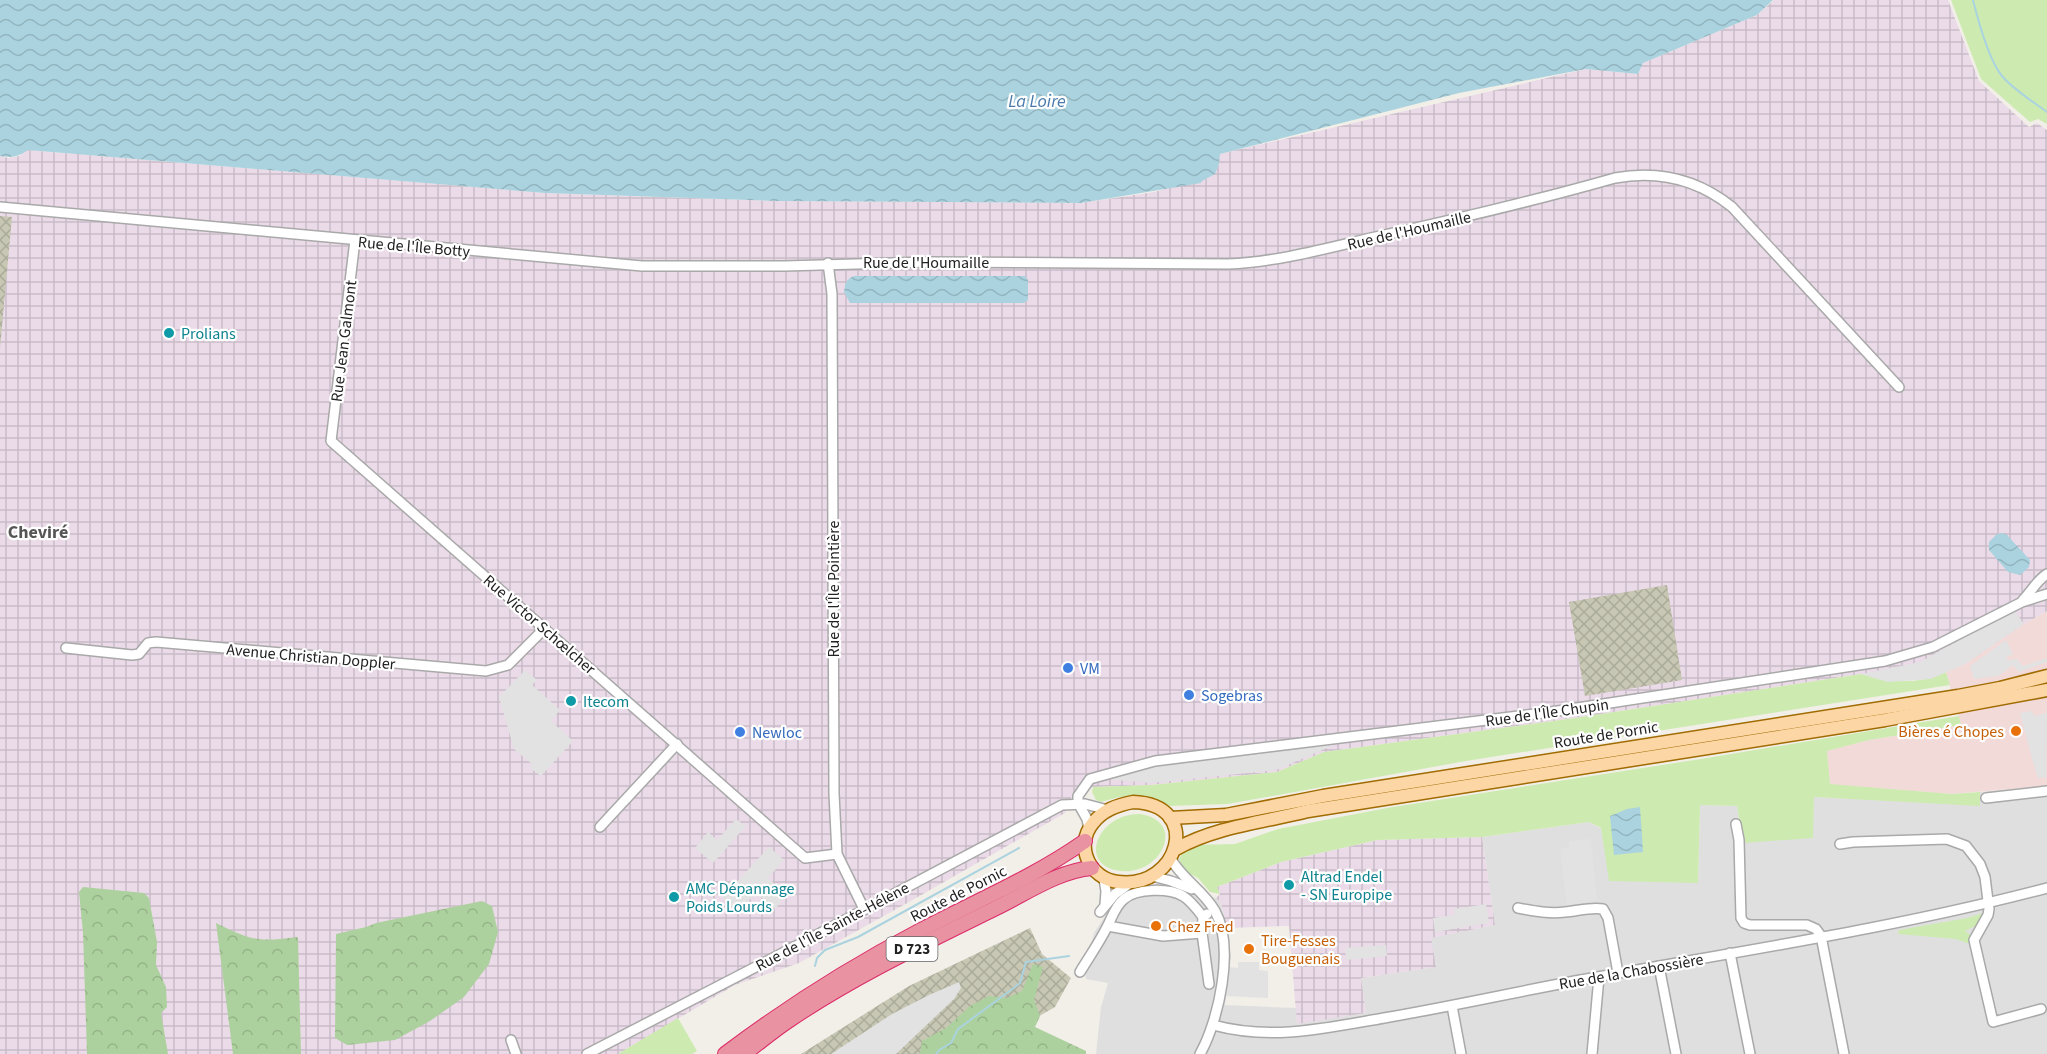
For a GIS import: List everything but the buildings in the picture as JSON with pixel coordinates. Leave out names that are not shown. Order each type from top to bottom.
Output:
[{"type":"highway","name":"Route de Pornic","points":[[725,1054],[843,973],[921,930],[1016,883],[1087,835]]},
{"type":"highway","name":"Route de Pornic","points":[[744,1054],[788,1021],[898,956],[1051,880],[1070,872],[1092,868]]},
{"type":"main road","name":"Route de Pornic","points":[[1170,818],[1226,815],[1346,792],[1958,696],[2047,676]]},
{"type":"main road","name":"Route de Pornic","points":[[1173,854],[1189,842],[1216,832],[1308,811],[1885,720],[2047,690]]},
{"type":"main road","points":[[1141,802],[1159,807],[1170,818],[1176,830],[1173,854],[1152,876],[1130,883],[1116,882],[1104,879],[1092,868],[1087,858],[1087,835],[1094,822],[1108,810],[1124,804],[1141,802]]},
{"type":"street","name":"Rue de l'Houmaille","points":[[828,263],[1251,262],[1443,222],[1615,178],[1646,175],[1667,176],[1704,188],[1732,207],[1899,387]]},
{"type":"street","name":"Rue de l'Île Botty","points":[[0,207],[642,266],[784,266],[828,263]]},
{"type":"street","name":"Rue Jean Galmont","points":[[332,441],[355,240]]},
{"type":"street","name":"Rue de l'Île Pointière","points":[[828,263],[832,294],[834,794],[837,854],[864,909]]},
{"type":"street","name":"Rue Victor Schœlcher","points":[[332,441],[805,858],[837,854]]},
{"type":"street","name":"Rue de l'Île Chupin","points":[[2022,602],[2041,578],[2047,574]]},
{"type":"street","name":"Rue de l'Île Chupin","points":[[1078,803],[1078,796],[1090,779],[1155,761],[1551,712],[1885,661],[1933,647],[2022,602],[2047,594]]},
{"type":"street","name":"Avenue Christian Doppler","points":[[66,648],[132,655],[138,658],[148,643],[156,642],[486,671],[508,665],[545,628]]},
{"type":"street","points":[[410,675],[411,664]]},
{"type":"street","points":[[600,827],[677,744]]},
{"type":"street","points":[[1986,798],[2047,791]]},
{"type":"street","points":[[1078,803],[1108,810]]},
{"type":"street","points":[[1078,803],[1083,810],[1087,835]]},
{"type":"street","name":"Rue de l'Île Sainte-Hélène","points":[[587,1054],[1062,805],[1078,803]]},
{"type":"street","points":[[1736,824],[1739,840],[1741,918],[1744,923],[1750,925],[1807,926],[1816,929],[1821,936],[1844,1054]]},
{"type":"street","points":[[1840,844],[1947,839],[1966,846],[1980,864],[1988,903],[1988,915],[1974,940],[1993,1022],[2041,1009]]},
{"type":"street","points":[[1173,854],[1179,872],[1215,911],[1220,929],[1224,965],[1214,1025],[1200,1054]]},
{"type":"street","points":[[1152,876],[1180,884],[1199,893]]},
{"type":"street","points":[[1104,879],[1106,891],[1102,908],[1130,883]]},
{"type":"street","name":"Rue de la Chabossière","points":[[1214,1025],[1257,1033],[1300,1032],[1452,1006],[1821,936],[1988,903],[2047,888]]},
{"type":"street","points":[[1080,972],[1108,926],[1113,912],[1124,899],[1135,894],[1163,891],[1185,897],[1203,917],[1202,933],[1209,984]]},
{"type":"street","points":[[1518,908],[1565,913],[1594,908],[1603,909],[1608,918],[1618,973]]},
{"type":"street","points":[[1203,917],[1215,911]]},
{"type":"street","points":[[1108,926],[1163,936],[1202,933]]},
{"type":"street","points":[[1731,953],[1750,1054]]},
{"type":"street","points":[[1659,966],[1676,1054]]},
{"type":"street","points":[[1592,1054],[1599,977]]},
{"type":"street","points":[[1452,1006],[1461,1054]]},
{"type":"street","points":[[511,1040],[516,1054]]},
{"type":"shaded area","points":[[1774,0],[1948,0],[1979,81],[2029,127],[2037,123],[2047,130],[2047,611],[1965,664],[1888,682],[1861,674],[1575,718],[1324,752],[1277,772],[1151,785],[1093,787],[1072,796],[1065,813],[909,902],[799,963],[735,985],[618,1054],[0,1054],[0,156],[9,158],[19,156],[27,150],[545,193],[777,201],[1081,203],[1154,192],[1208,178],[1219,165],[1219,154],[1586,69],[1638,74],[1643,63],[1757,15]]},
{"type":"shaded area","points":[[0,216],[12,217],[0,348]]},
{"type":"shaded area","points":[[1667,585],[1682,680],[1585,696],[1569,602]]},
{"type":"shaded area","points":[[2014,610],[2024,624],[1965,664],[1931,679],[1888,682],[1861,674],[1920,662]]},
{"type":"shaded area","points":[[2047,611],[2047,786],[1952,794],[1830,785],[1826,751],[1869,740],[1961,725],[1946,672],[1965,664]]},
{"type":"shaded area","points":[[2006,640],[2013,654],[2006,657],[2008,660],[2017,659],[2023,666],[2047,658],[2047,662],[2019,672],[2013,665],[1998,676],[1974,679],[1970,666]]},
{"type":"shaded area","points":[[525,670],[537,680],[532,685],[560,710],[551,721],[573,741],[541,776],[530,768],[532,764],[514,749],[499,697]]},
{"type":"shaded area","points":[[2032,711],[2034,716],[2047,713],[2046,781],[2045,777],[2038,778],[2020,713]]},
{"type":"shaded area","points":[[1334,745],[1276,770],[1151,783],[1105,779],[1155,766]]},
{"type":"shaded area","points":[[2047,786],[2047,1054],[1096,1054],[1101,1007],[1108,983],[1086,979],[1085,971],[1094,933],[1118,896],[1128,891],[1156,887],[1216,898],[1221,903],[1231,957],[1225,1005],[1296,1008],[1297,1023],[1366,1013],[1361,978],[1435,967],[1430,938],[1495,925],[1482,837],[1589,822],[1698,883],[1700,805],[1737,806],[1743,843],[1813,797],[1979,805],[1980,792]]},
{"type":"shaded area","points":[[736,819],[746,826],[713,863],[695,848],[708,832],[717,840]]},
{"type":"shaded area","points":[[1482,837],[1495,925],[1431,938],[1436,967],[1361,978],[1366,1013],[1297,1024],[1289,926],[1227,928],[1221,903],[1216,898],[1220,894],[1217,887],[1281,862],[1377,840]]},
{"type":"shaded area","points":[[1591,839],[1597,900],[1567,907],[1560,849],[1569,847],[1569,841]]},
{"type":"shaded area","points":[[769,847],[784,860],[768,878],[787,895],[775,909],[756,893],[738,912],[722,898]]},
{"type":"shaded area","points":[[1486,904],[1489,923],[1435,932],[1433,918],[1455,915],[1454,909]]},
{"type":"shaded area","points":[[1030,928],[1042,954],[1071,978],[1055,1007],[1022,1026],[1006,1054],[801,1054],[909,986]]},
{"type":"shaded area","points":[[1386,945],[1387,956],[1346,960],[1345,948]]},
{"type":"shaded area","points":[[1238,962],[1259,962],[1259,970],[1268,971],[1268,998],[1226,996],[1229,967],[1238,968]]},
{"type":"shaded area","points":[[959,982],[961,988],[954,999],[896,1054],[831,1054],[892,1014]]},
{"type":"green space","points":[[1951,0],[2047,0],[2047,124],[2038,119],[2030,122],[1981,79]]},
{"type":"green space","points":[[1946,672],[1950,685],[1466,761],[1228,804],[1168,806],[1155,798],[1136,796],[1119,797],[1101,802],[1096,800],[1092,792],[1093,787],[1151,785],[1277,772],[1324,752],[1575,718],[1861,674],[1893,681],[1914,681]]},
{"type":"green space","points":[[1959,716],[1961,725],[1869,740],[1827,751],[1830,784],[1952,794],[1980,792],[1980,806],[1814,797],[1813,838],[1743,843],[1737,806],[1700,805],[1698,883],[1609,881],[1601,828],[1589,822],[1482,837],[1377,840],[1281,862],[1217,887],[1220,894],[1210,892],[1198,878],[1183,870],[1179,859],[1184,849],[1191,845],[1235,844],[1278,829],[1387,808]]},
{"type":"green space","points":[[1140,814],[1155,819],[1163,828],[1165,838],[1162,849],[1155,859],[1144,867],[1130,871],[1115,870],[1104,865],[1098,857],[1096,848],[1105,829],[1114,821]]},
{"type":"green space","points":[[83,887],[144,893],[149,898],[157,942],[156,965],[166,987],[167,1007],[161,1013],[168,1054],[87,1054],[83,933],[79,892]]},
{"type":"green space","points":[[482,901],[492,906],[498,932],[489,964],[464,997],[430,1021],[395,1040],[347,1045],[335,1038],[336,934],[376,923]]},
{"type":"green space","points":[[1983,913],[1977,925],[1965,931],[1971,935],[1970,944],[1956,939],[1898,934],[1899,930]]},
{"type":"green space","points":[[216,923],[256,939],[298,937],[301,1054],[233,1054]]},
{"type":"green space","points":[[1033,964],[1043,967],[1034,1000],[1040,1016],[1035,1027],[1086,1051],[1086,1054],[920,1054],[922,1041],[946,1028],[970,1006],[989,996],[1007,998],[1022,991]]},
{"type":"green space","points":[[678,1018],[697,1051],[692,1054],[618,1054]]},
{"type":"water","name":"La Loire","points":[[0,0],[1773,0],[1757,15],[1643,63],[1638,74],[1586,69],[1459,93],[1220,154],[1215,174],[1201,183],[1081,203],[777,201],[545,193],[28,150],[15,156],[0,156]]},
{"type":"water","points":[[854,276],[1025,276],[1028,280],[1028,300],[1024,303],[850,303],[844,289],[848,280]]},
{"type":"water","points":[[2003,533],[2030,560],[2029,567],[2020,575],[2008,572],[1989,550],[1989,542],[1997,534]]},
{"type":"water","points":[[1640,807],[1643,852],[1614,855],[1610,816],[1627,809]]},
{"type":"waterway","points":[[1973,0],[1984,40],[1997,69],[2012,86],[2047,112]]},
{"type":"waterway","points":[[815,966],[817,958],[825,950],[858,937],[1019,848]]},
{"type":"waterway","points":[[936,1054],[951,1043],[958,1029],[1020,983],[1026,962],[1069,956]]},
{"type":"place","name":"Prolians","points":[[169,333]]},
{"type":"place","name":"VM","points":[[1068,668]]},
{"type":"place","name":"Sogebras","points":[[1189,695]]},
{"type":"place","name":"Itecom","points":[[571,701]]},
{"type":"place","name":"Bières é Chopes","points":[[2016,731]]},
{"type":"place","name":"Newloc","points":[[740,732]]},
{"type":"place","name":"Altrad Endel - SN Europipe","points":[[1289,885]]},
{"type":"place","name":"AMC Dépannage Poids Lourds","points":[[674,897]]},
{"type":"place","name":"Chez Fred","points":[[1156,926]]},
{"type":"place","name":"Tire-Fesses Bouguenais","points":[[1249,949]]},
{"type":"district","name":"Cheviré","points":[[38,532]]}]
